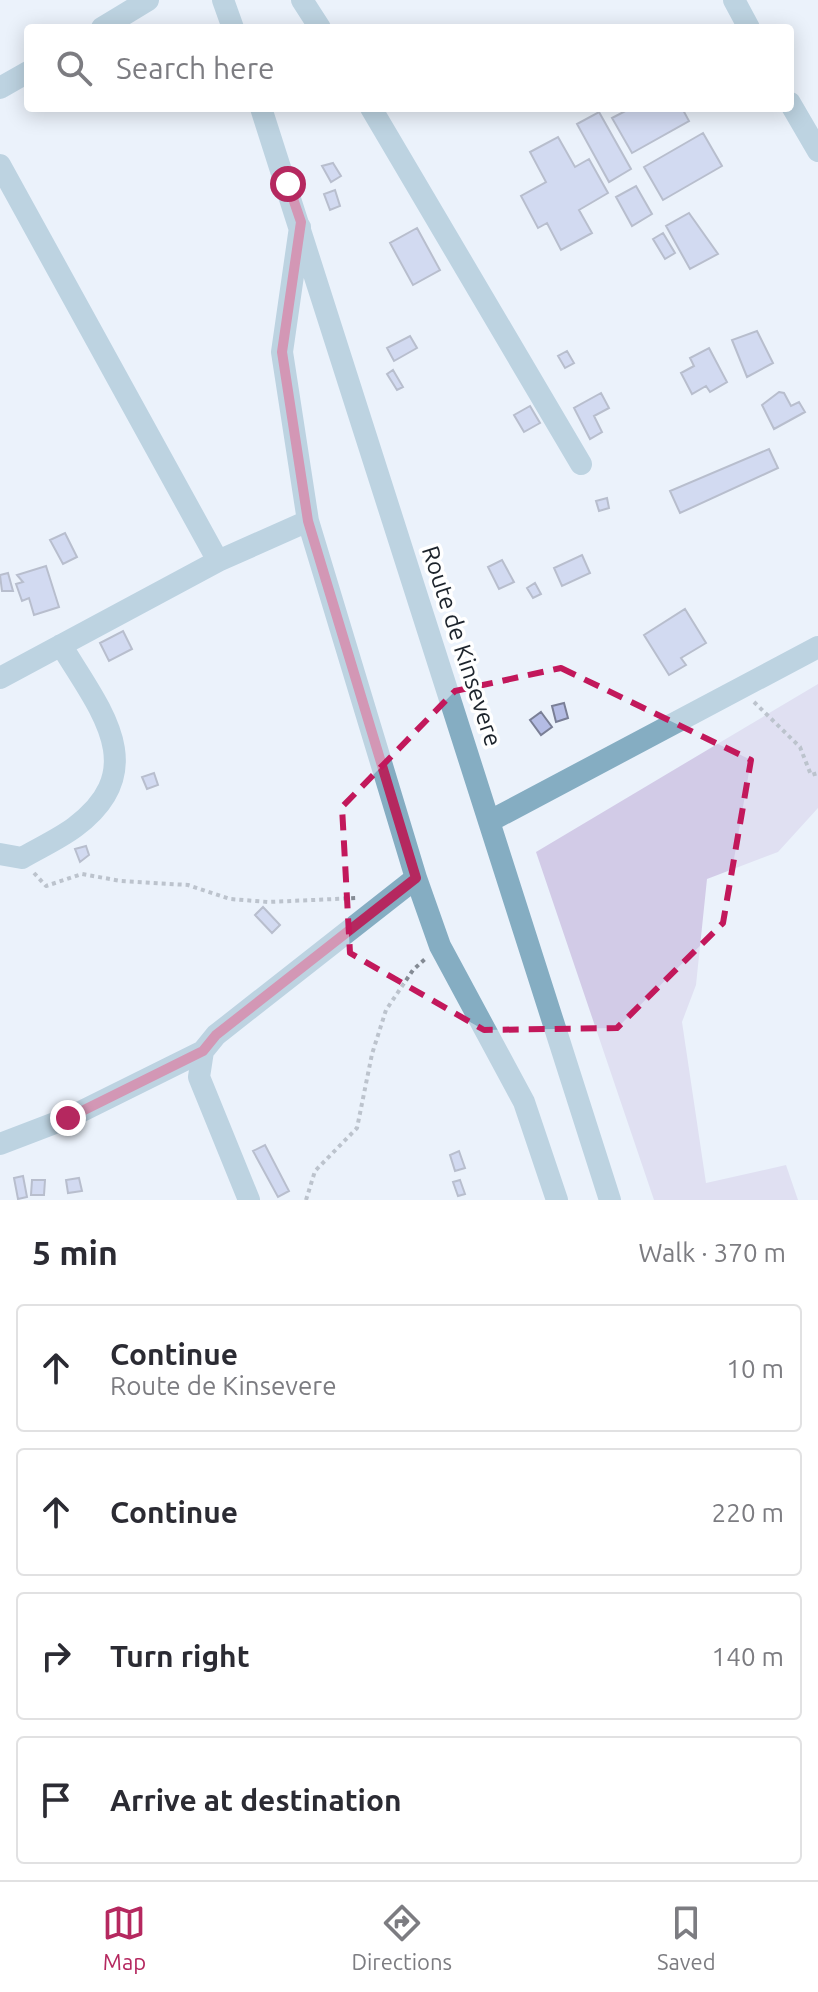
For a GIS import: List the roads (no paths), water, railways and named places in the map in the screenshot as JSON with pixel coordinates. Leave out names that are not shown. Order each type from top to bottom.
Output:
[{"type":"street","points":[[109,24],[148,0]]},
{"type":"street","points":[[223,0],[232,24]]},
{"type":"street","points":[[302,0],[317,24]]},
{"type":"street","points":[[734,0],[747,24]]},
{"type":"street","points":[[0,88],[24,74]]},
{"type":"street","points":[[794,110],[818,151]]},
{"type":"street","name":"Route de Kinsevere","points":[[262,112],[301,222],[610,1200]]},
{"type":"street","points":[[373,112],[581,464]]},
{"type":"street","points":[[0,165],[218,561]]},
{"type":"street","points":[[301,222],[282,352],[308,521],[416,878],[440,946],[524,1102],[557,1200]]},
{"type":"street","points":[[0,678],[218,561],[308,521]]},
{"type":"street","points":[[11,856],[76,827],[107,797],[117,762],[110,726],[61,645]]},
{"type":"street","points":[[490,821],[818,647]]},
{"type":"street","points":[[0,1144],[68,1118],[203,1051],[216,1035],[416,878]]},
{"type":"street","points":[[203,1051],[199,1077],[249,1200]]}]
